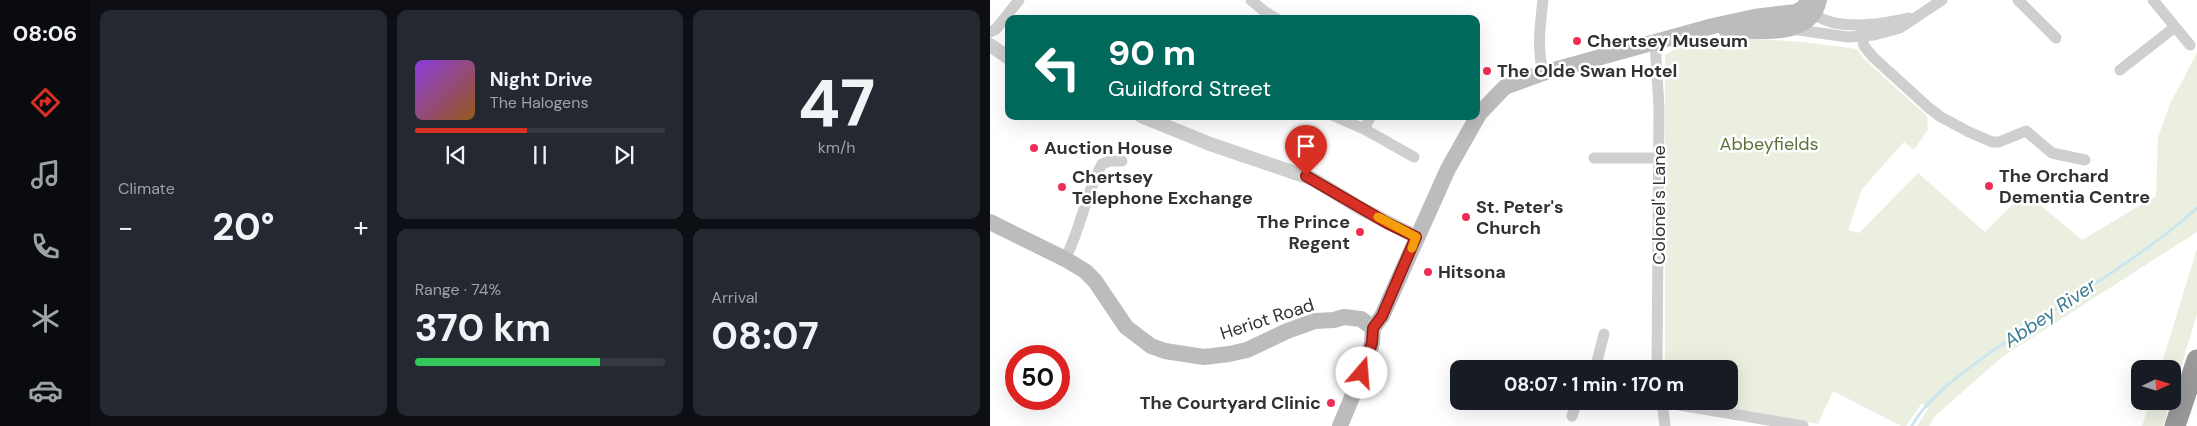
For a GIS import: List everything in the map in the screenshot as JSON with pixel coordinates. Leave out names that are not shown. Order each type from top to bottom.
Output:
[{"type":"highway","points":[[2175,426],[2197,360]]},
{"type":"main road","points":[[1480,114],[1505,87],[1543,73],[1655,41],[1754,17],[1796,12],[1814,5]]},
{"type":"main road","points":[[1696,31],[1791,29],[1804,24],[1814,5]]},
{"type":"main road","points":[[1340,426],[1362,373],[1372,343],[1373,328],[1382,316],[1448,169],[1477,120]]},
{"type":"main road","name":"Heriot Road","points":[[990,222],[1085,271],[1095,281],[1126,327],[1138,339],[1150,346],[1165,351],[1204,357],[1229,354],[1246,350],[1286,331],[1315,321],[1334,320],[1342,325],[1373,328]]},
{"type":"street","points":[[1007,15],[1019,0]]},
{"type":"street","points":[[1251,0],[1270,15]]},
{"type":"street","points":[[1543,0],[1539,39],[1543,73]]},
{"type":"street","points":[[1791,29],[1834,36],[1861,31],[1880,24],[1914,17],[1942,0]]},
{"type":"street","points":[[2018,0],[2056,38]]},
{"type":"street","points":[[2153,0],[2190,45]]},
{"type":"street","points":[[1814,5],[1835,23],[1861,31]]},
{"type":"street","points":[[990,32],[996,29],[1005,18]]},
{"type":"street","points":[[2120,70],[2175,27]]},
{"type":"street","points":[[1861,31],[1864,46],[1887,71],[1929,108],[1956,125],[1992,142],[2006,140],[2026,132],[2052,153],[2085,160]]},
{"type":"street","name":"Colonel's Lane","points":[[1655,41],[1659,158],[1657,360]]},
{"type":"street","points":[[990,45],[1005,55]]},
{"type":"street","points":[[1151,120],[1210,144],[1313,179],[1360,208],[1416,237]]},
{"type":"street","points":[[1343,120],[1364,129],[1414,157]]},
{"type":"street","points":[[1364,129],[1369,120]]},
{"type":"street","points":[[1594,158],[1659,158]]},
{"type":"street","points":[[1065,259],[1073,244],[1093,180],[1102,164],[1110,161],[1122,161]]},
{"type":"street","points":[[1599,360],[1604,334]]},
{"type":"street","points":[[1572,416],[1574,410]]},
{"type":"street","points":[[1663,410],[1665,426]]},
{"type":"street","points":[[1709,410],[1803,426]]},
{"type":"green space","name":"Abbeyfields","points":[[1744,38],[1803,42],[1857,49],[1865,60],[1927,116],[1928,130],[1914,150],[1904,142],[1862,189],[1848,230],[1859,233],[1918,173],[1985,232],[2025,192],[2082,240],[2156,196],[2158,137],[2170,104],[2197,53],[2197,232],[2002,357],[1935,416],[1929,426],[1917,426],[1928,409],[1922,403],[1906,426],[1901,426],[1833,391],[1818,424],[1738,410],[1738,360],[1665,360],[1665,55],[1693,44]]},
{"type":"green space","points":[[2197,249],[2197,314],[2181,367],[2181,360],[2163,360]]},
{"type":"green space","points":[[2147,410],[2167,410],[2163,426],[2142,426]]},
{"type":"waterway","name":"Abbey River","points":[[1912,426],[1939,392],[1964,372],[2026,328],[2126,263],[2197,208]]},
{"type":"slow traffic","points":[[1378,217],[1416,237],[1412,248]]},
{"type":"place","name":"Chertsey Museum","points":[[1577,41]]},
{"type":"place","name":"The Olde Swan Hotel","points":[[1487,71]]},
{"type":"place","name":"Auction House","points":[[1034,148]]},
{"type":"place","name":"The Orchard Dementia Centre","points":[[1989,186]]},
{"type":"place","name":"Chertsey Telephone Exchange","points":[[1062,187]]},
{"type":"place","name":"St. Peter's Church","points":[[1466,217]]},
{"type":"place","name":"The Prince Regent","points":[[1360,232]]},
{"type":"place","name":"Hitsona","points":[[1428,272]]},
{"type":"place","name":"The Courtyard Clinic","points":[[1331,403]]},
{"type":"route","points":[[1306,176],[1387,223],[1416,237],[1382,316],[1373,328],[1372,343],[1362,373]]}]
